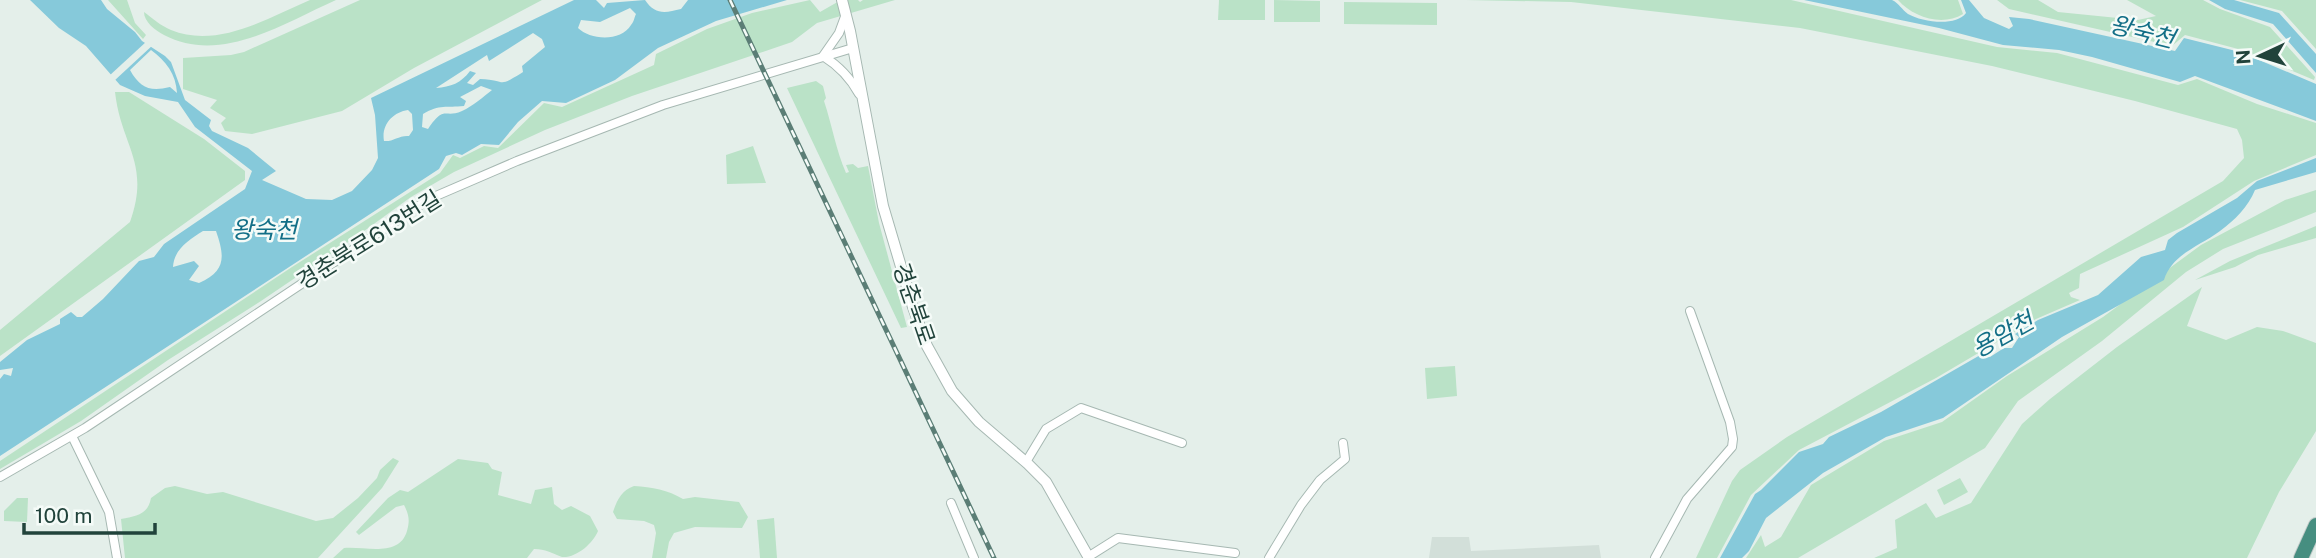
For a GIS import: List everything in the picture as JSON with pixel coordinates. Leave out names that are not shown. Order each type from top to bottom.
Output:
[{"type":"highway","points":[[2301,558],[2316,525]]},
{"type":"street","name":"경춘북로","points":[[842,0],[883,206],[927,346],[952,391],[979,422],[1046,482],[1089,558]]},
{"type":"street","points":[[846,14],[834,41],[823,56],[837,65],[852,81],[863,100]]},
{"type":"street","name":"경춘북로613번길","points":[[0,477],[72,436],[429,199],[517,161],[663,105],[853,48]]},
{"type":"street","points":[[1655,558],[1686,499],[1727,454],[1733,439],[1730,422],[1690,311]]},
{"type":"street","points":[[1026,462],[1046,429],[1082,408],[1182,443]]},
{"type":"street","points":[[72,436],[109,512],[117,558]]},
{"type":"street","points":[[1269,558],[1301,505],[1320,480],[1345,459],[1343,443]]},
{"type":"street","points":[[951,503],[974,558]]},
{"type":"street","points":[[1089,558],[1118,538],[1235,553]]},
{"type":"shaded area","points":[[1432,537],[1469,537],[1471,551],[1599,545],[1601,558],[1429,558]]},
{"type":"green space","points":[[108,0],[127,0],[135,23],[146,35],[143,39]]},
{"type":"green space","points":[[310,0],[336,0],[274,29],[230,43],[186,43],[164,35],[144,16],[144,12],[171,30],[206,36],[242,29]]},
{"type":"green space","points":[[360,0],[542,0],[414,68],[342,111],[252,134],[225,131],[221,123],[226,118],[210,108],[217,100],[183,89],[183,58],[244,52]]},
{"type":"green space","points":[[810,0],[820,12],[841,0],[895,0],[817,23],[792,42],[632,96],[545,130],[454,172],[411,197],[81,421],[0,469],[0,461],[292,267],[440,173],[453,155],[460,158],[484,146],[498,148],[544,103],[562,107],[654,65],[656,54],[707,29],[752,13]]},
{"type":"green space","points":[[1219,0],[1265,0],[1265,20],[1218,20]]},
{"type":"green space","points":[[1274,0],[1320,1],[1320,22],[1274,22]]},
{"type":"green space","points":[[1466,0],[1791,0],[1997,47],[2057,53],[2178,85],[2197,79],[2257,104],[2316,123],[2316,155],[2254,181],[2183,227],[2080,274],[2079,288],[2069,293],[2071,297],[2080,300],[2036,319],[1936,378],[1799,450],[1751,495],[1717,558],[1696,558],[1732,481],[1740,470],[1787,437],[2223,181],[2244,158],[2242,140],[2237,129],[2135,101],[1992,66],[1800,28],[1571,2]]},
{"type":"green space","points":[[1898,0],[1958,0],[1963,14],[1937,20],[1912,11]]},
{"type":"green space","points":[[1997,0],[2038,0],[2058,12],[2138,20],[2156,16],[2127,0],[2203,0],[2270,27],[2315,77],[2314,80],[2242,50],[2185,35],[2172,46],[2009,9]]},
{"type":"green space","points":[[2240,0],[2316,0],[2316,49],[2282,11]]},
{"type":"green space","points":[[1344,2],[1437,3],[1437,25],[1344,24]]},
{"type":"green space","points":[[816,81],[823,86],[826,98],[824,101],[846,173],[849,172],[846,165],[853,164],[858,168],[868,166],[879,223],[907,327],[901,328],[787,88]]},
{"type":"green space","points":[[115,92],[129,92],[204,139],[245,171],[245,180],[0,356],[0,330],[130,222],[136,202],[136,169],[118,111]]},
{"type":"green space","points":[[753,146],[766,183],[727,184],[726,155]]},
{"type":"green space","points":[[2316,190],[2316,212],[2223,249],[2186,272],[2102,341],[2018,401],[1985,448],[1798,558],[1746,558],[1761,535],[1765,547],[1781,537],[1811,485],[1884,441],[1942,422],[2007,376],[2103,317],[2201,245],[2285,200]]},
{"type":"green space","points":[[2316,226],[2316,238],[2258,255],[2235,267],[2195,280],[2230,261]]},
{"type":"green space","points":[[2202,287],[2187,326],[2226,340],[2257,327],[2283,331],[2316,343],[2316,431],[2279,492],[2247,558],[1874,558],[1897,548],[1895,520],[1926,503],[1936,518],[1971,503],[2022,424],[2117,347]]},
{"type":"green space","points":[[1455,366],[1457,396],[1427,399],[1425,368]]},
{"type":"green space","points":[[393,458],[399,461],[382,488],[318,558],[125,558],[121,519],[144,511],[151,498],[165,488],[175,486],[207,494],[223,492],[316,521],[333,518],[358,498]]},
{"type":"green space","points":[[458,459],[488,463],[492,469],[502,472],[498,495],[531,504],[535,490],[552,487],[554,504],[562,510],[571,506],[590,516],[598,531],[596,536],[584,549],[568,557],[534,549],[527,558],[333,558],[344,548],[380,549],[397,545],[408,527],[404,505],[396,507],[359,535],[356,532],[388,498],[400,490],[408,492]]},
{"type":"green space","points":[[1960,478],[1968,492],[1944,505],[1937,490]]},
{"type":"green space","points":[[634,486],[672,493],[683,499],[695,497],[739,502],[748,517],[742,528],[695,527],[674,533],[666,558],[652,558],[656,533],[654,525],[644,521],[617,519],[613,512],[620,496]]},
{"type":"green space","points":[[17,498],[28,498],[27,522],[4,521],[4,511]]},
{"type":"green space","points":[[774,518],[777,558],[760,558],[757,520]]},
{"type":"water","name":"왕숙천","points":[[30,0],[101,0],[107,9],[142,41],[171,62],[185,100],[211,120],[209,126],[212,131],[248,148],[276,171],[262,180],[306,199],[332,200],[352,191],[372,170],[378,158],[371,98],[574,0],[596,0],[604,8],[607,3],[645,0],[653,8],[665,12],[681,9],[688,0],[787,0],[716,21],[658,48],[615,80],[566,103],[542,101],[518,122],[499,145],[481,144],[462,155],[456,153],[446,156],[439,169],[0,456],[0,379],[4,374],[11,376],[13,368],[0,370],[0,362],[27,340],[60,324],[60,319],[71,312],[82,317],[139,261],[154,257],[164,244],[245,189],[252,171],[195,127],[178,102],[145,96],[120,85],[86,46],[59,28]],"holes":[[[630,8],[636,14],[626,31],[613,37],[597,37],[578,28],[581,20],[600,22]],[[533,33],[542,39],[545,47],[522,66],[523,72],[505,82],[480,79],[473,85],[467,83],[476,73],[470,71],[455,84],[436,88],[487,55],[489,61]],[[151,50],[169,68],[177,93],[170,87],[151,89],[142,85],[130,70]],[[481,86],[492,90],[466,109],[441,114],[428,129],[422,127],[423,114],[439,108],[464,106],[466,101],[460,97]],[[408,110],[412,114],[413,130],[409,136],[384,141],[386,125],[398,113]],[[203,231],[216,231],[221,248],[219,268],[199,283],[189,280],[199,266],[194,261],[173,267],[179,250]]]},
{"type":"water","name":"왕숙천","points":[[1804,0],[1892,0],[1908,14],[1947,22],[1966,13],[1961,0],[1969,0],[1984,18],[2009,29],[2013,26],[2009,17],[2029,19],[2175,51],[2184,38],[2240,52],[2316,84],[2316,121],[2195,76],[2180,82],[2092,57],[2059,50],[2003,45],[1939,28]]},
{"type":"water","name":"왕숙천","points":[[2209,0],[2234,0],[2279,13],[2316,54],[2316,73],[2273,24],[2225,9]]},
{"type":"water","points":[[2316,158],[2316,172],[2255,190],[2236,218],[2173,263],[2164,280],[2062,337],[1943,418],[1886,437],[1823,473],[1766,518],[1749,551],[1742,558],[1720,558],[1755,494],[1799,452],[1823,444],[1829,437],[1881,412],[1982,354],[1990,357],[2004,348],[2012,348],[2019,337],[2015,334],[2038,320],[2098,295],[2141,257],[2165,250],[2168,240],[2177,233],[2237,198],[2257,181]]},
{"type":"pier","points":[[147,41],[154,44],[114,81],[109,76]]},
{"type":"railway","points":[[730,0],[994,558]]},
{"type":"water label","name":"용암천","points":[[2003,335]]}]
